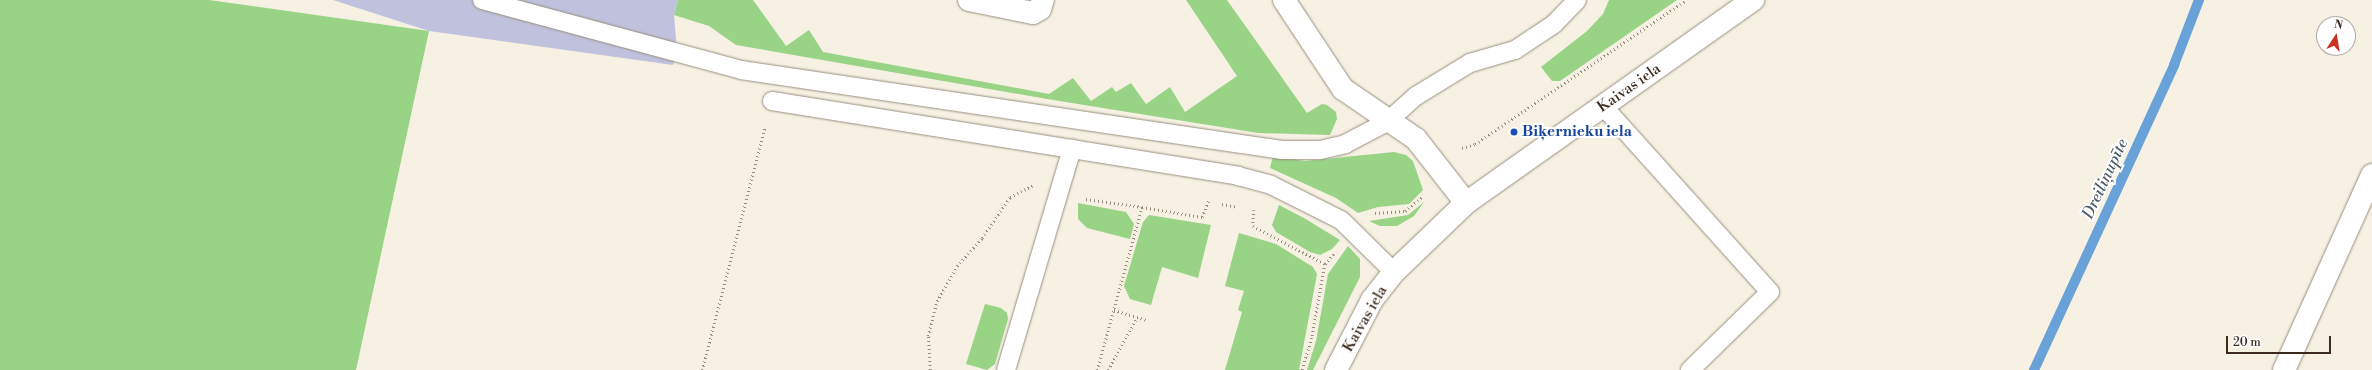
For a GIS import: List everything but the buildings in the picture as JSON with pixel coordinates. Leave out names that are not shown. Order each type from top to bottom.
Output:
[{"type":"street","points":[[969,0],[1033,13],[1040,9],[1042,0]]},
{"type":"street","points":[[1284,0],[1343,90],[1388,122],[1416,139],[1466,203]]},
{"type":"street","name":"Kaivas iela","points":[[1336,370],[1372,300],[1394,272],[1466,203],[1753,0]]},
{"type":"street","points":[[2284,370],[2372,175]]},
{"type":"lane","points":[[482,0],[741,70],[1282,150],[1320,150],[1339,145],[1388,122],[1416,96],[1470,63],[1515,50],[1554,24],[1577,0]]},
{"type":"lane","points":[[772,101],[1238,176],[1271,184],[1341,220],[1354,231],[1394,272]]},
{"type":"lane","points":[[1602,106],[1770,292],[1690,370]]},
{"type":"lane","points":[[1006,370],[1072,150]]},
{"type":"path","points":[[1302,370],[1312,338],[1325,264],[1354,231],[1373,213],[1405,211],[1415,206],[1460,149],[1475,144],[1686,0]]},
{"type":"path","points":[[702,370],[772,101]]},
{"type":"path","points":[[930,370],[928,336],[937,301],[957,266],[982,238],[1010,197],[1033,185],[1060,191],[1080,198],[1202,217],[1206,201],[1211,202]]},
{"type":"path","points":[[1215,203],[1238,207]]},
{"type":"path","points":[[1097,370],[1142,207]]},
{"type":"path","points":[[1251,210],[1256,211],[1253,226],[1325,264]]},
{"type":"path","points":[[1114,310],[1146,320]]},
{"type":"path","points":[[1108,370],[1137,317]]},
{"type":"shaded area","points":[[333,0],[678,0],[674,15],[677,51],[673,65],[429,31]]},
{"type":"green space","points":[[0,0],[209,0],[429,31],[356,370],[0,370]]},
{"type":"green space","points":[[678,0],[753,0],[786,46],[809,30],[823,52],[1049,94],[1073,78],[1091,101],[1112,87],[1116,92],[1131,83],[1146,104],[1170,87],[1185,112],[1237,76],[1186,0],[1227,0],[1307,113],[1322,104],[1327,105],[1336,112],[1337,119],[1330,135],[1258,133],[1047,99],[736,45],[709,26],[674,15]]},
{"type":"green space","points":[[1609,0],[1677,0],[1560,81],[1552,81],[1541,67],[1587,31],[1603,14]]},
{"type":"green space","points":[[1394,152],[1406,155],[1413,161],[1423,190],[1409,204],[1378,207],[1358,213],[1336,198],[1270,168],[1273,156],[1305,161]]},
{"type":"green space","points":[[1424,202],[1414,216],[1397,226],[1380,226],[1369,221],[1408,215]]},
{"type":"green space","points":[[1078,203],[1126,212],[1134,224],[1130,239],[1087,228],[1078,219]]},
{"type":"green space","points":[[1279,205],[1340,240],[1332,249],[1320,255],[1310,252],[1276,232],[1272,225]]},
{"type":"green space","points":[[1149,215],[1211,225],[1198,278],[1162,267],[1151,305],[1130,299],[1124,286],[1143,222]]},
{"type":"green space","points":[[1239,233],[1276,244],[1313,267],[1317,274],[1299,370],[1225,370],[1242,312],[1238,310],[1244,291],[1225,286]]},
{"type":"green space","points":[[1348,246],[1360,259],[1360,277],[1313,370],[1307,370],[1316,341],[1328,274]]},
{"type":"green space","points":[[985,304],[1001,308],[1007,313],[1008,319],[995,364],[987,370],[966,364]]},
{"type":"waterway","name":"Dreiliņupīte","points":[[2034,370],[2174,65],[2199,0]]},
{"type":"place","name":"Biķernieku iela","points":[[1514,132]]}]
